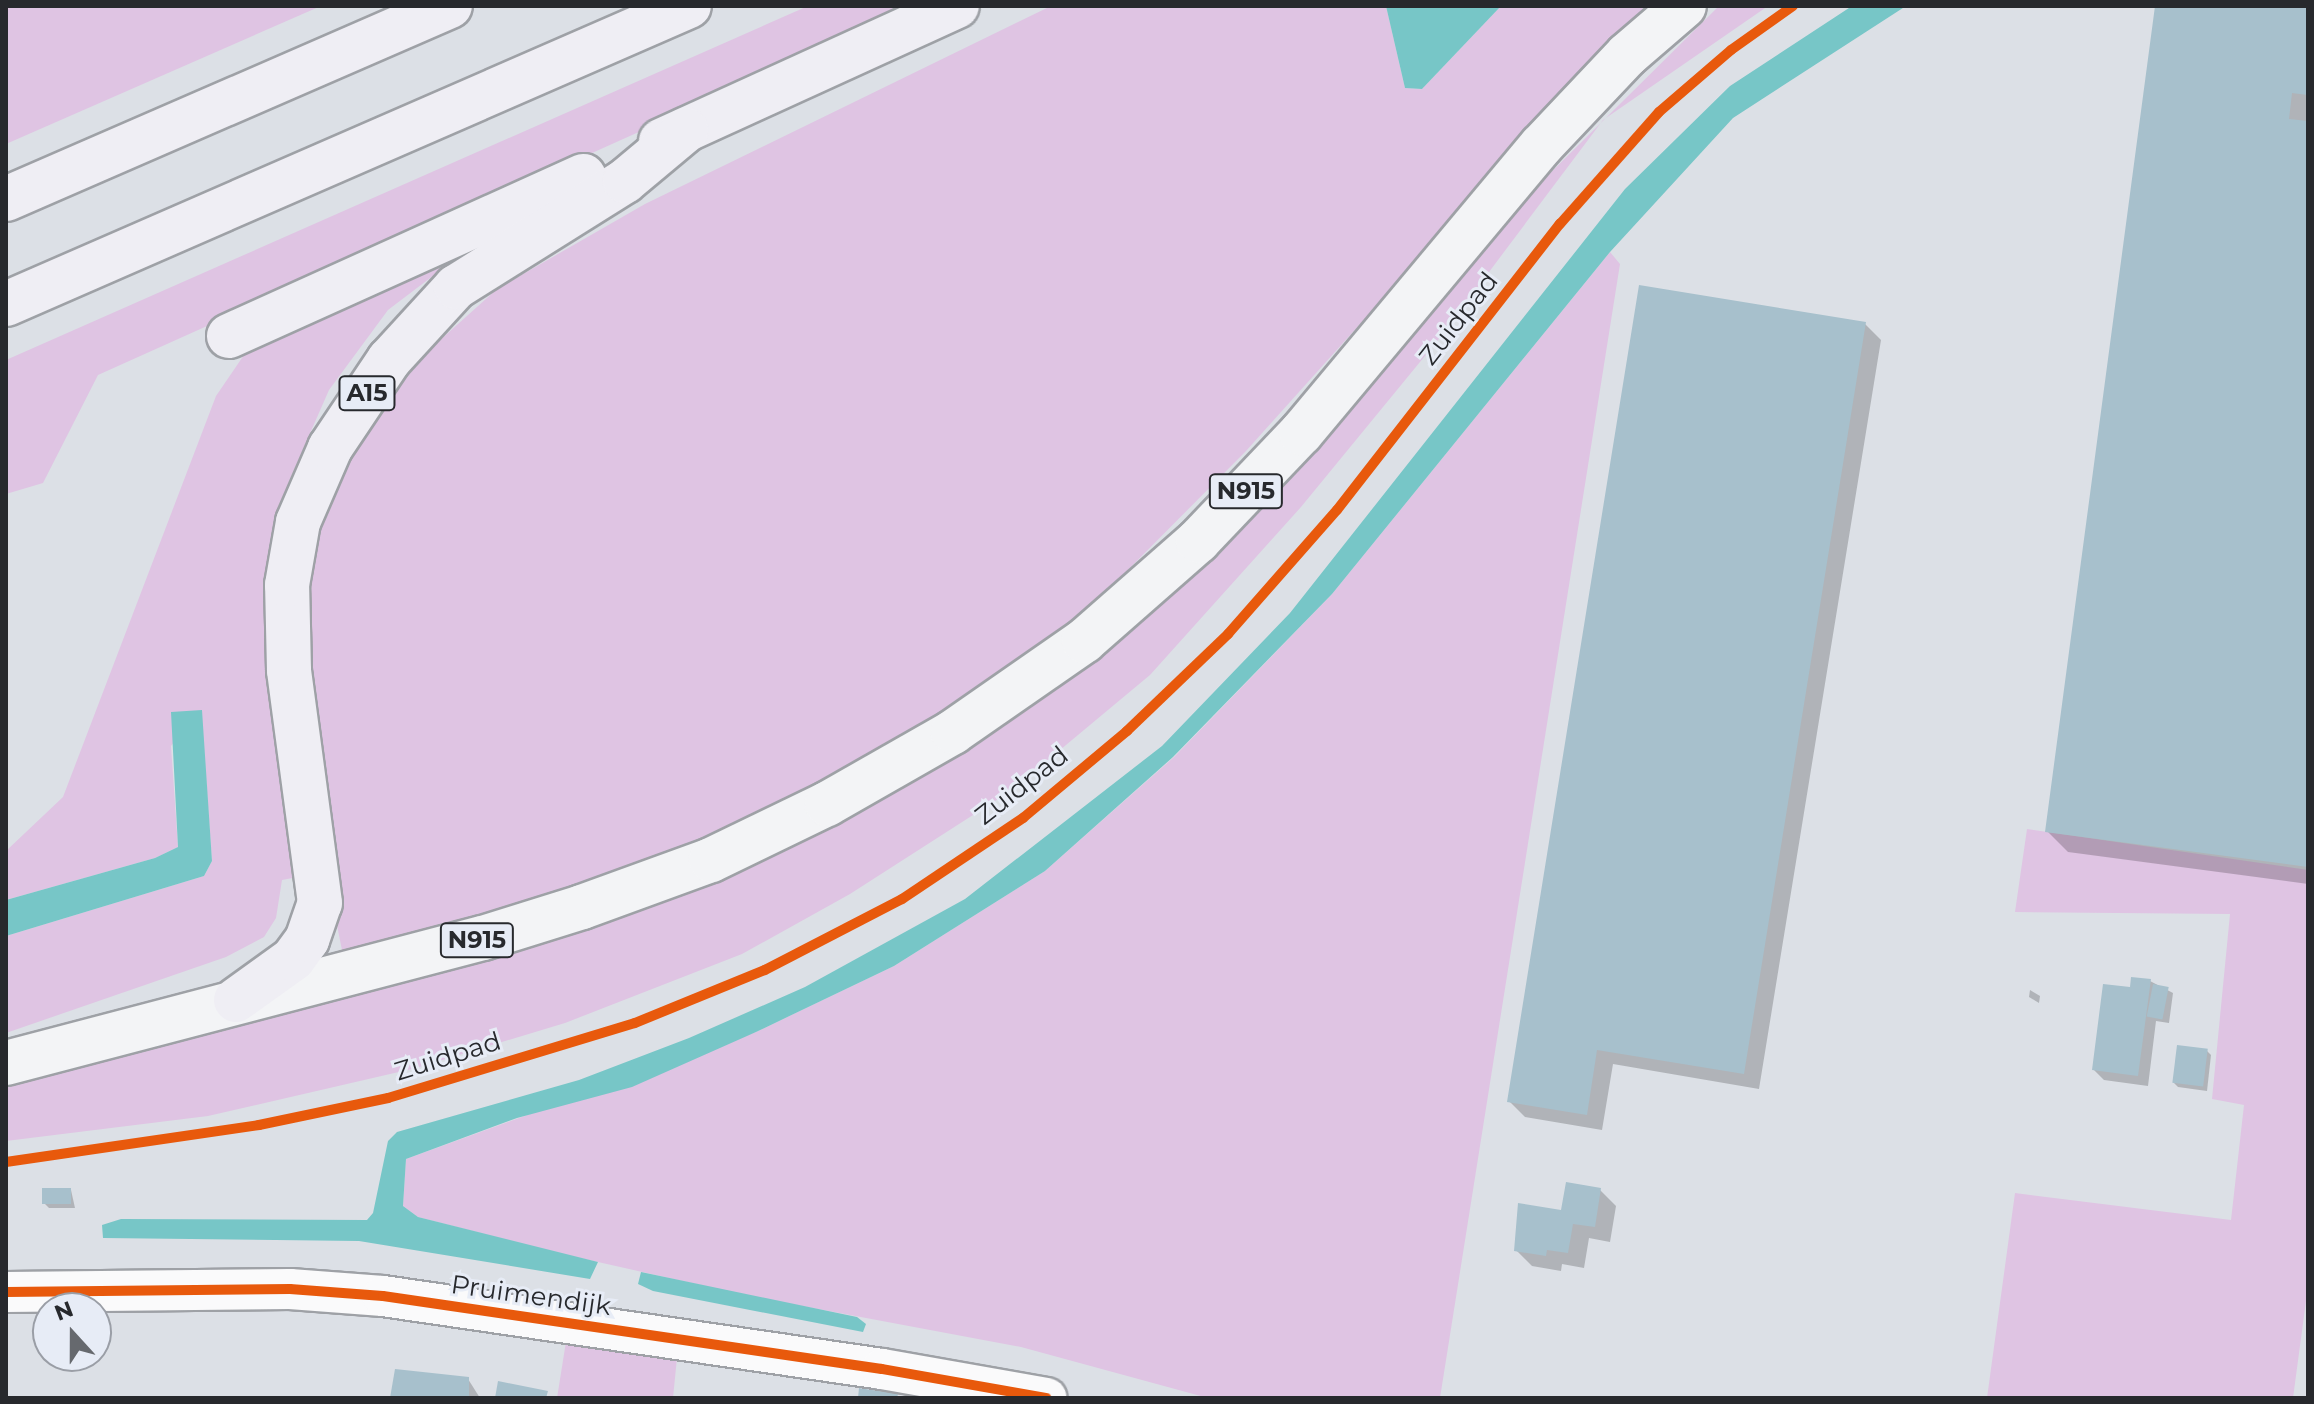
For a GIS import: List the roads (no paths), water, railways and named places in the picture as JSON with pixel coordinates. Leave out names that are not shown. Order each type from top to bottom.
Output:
[{"type":"highway","points":[[6,199],[450,6]]},
{"type":"highway","points":[[6,304],[689,6]]},
{"type":"highway","name":"A15","points":[[229,336],[957,6]]},
{"type":"highway","name":"A15","points":[[236,1000],[293,959],[307,940],[320,903],[289,670],[287,585],[298,522],[330,448],[389,360],[456,287],[625,181],[686,130]]},
{"type":"main road","name":"N915","points":[[6,1063],[236,1000],[483,938],[711,860],[827,804],[953,732],[1084,641],[1198,541],[1301,433],[1541,146],[1627,55],[1684,6]]},
{"type":"street","name":"Pruimendijk","points":[[6,1292],[290,1289],[383,1296],[882,1369],[1046,1398]]},
{"type":"water","points":[[1386,6],[1501,6],[1422,89],[1405,88]]},
{"type":"water","points":[[1852,6],[1906,6],[1733,118],[1610,252],[1332,594],[1173,757],[1045,871],[894,966],[756,1032],[632,1087],[517,1118],[406,1159],[403,1206],[418,1217],[598,1262],[590,1279],[359,1241],[103,1238],[102,1225],[121,1219],[367,1220],[373,1213],[388,1141],[397,1132],[579,1080],[689,1038],[805,987],[965,899],[1162,746],[1290,613],[1625,189],[1730,86]]},
{"type":"water","points":[[202,710],[212,861],[204,876],[6,936],[6,900],[155,858],[178,847],[171,712]]},
{"type":"water","points":[[641,1272],[857,1317],[866,1324],[863,1332],[653,1291],[638,1284]]}]
